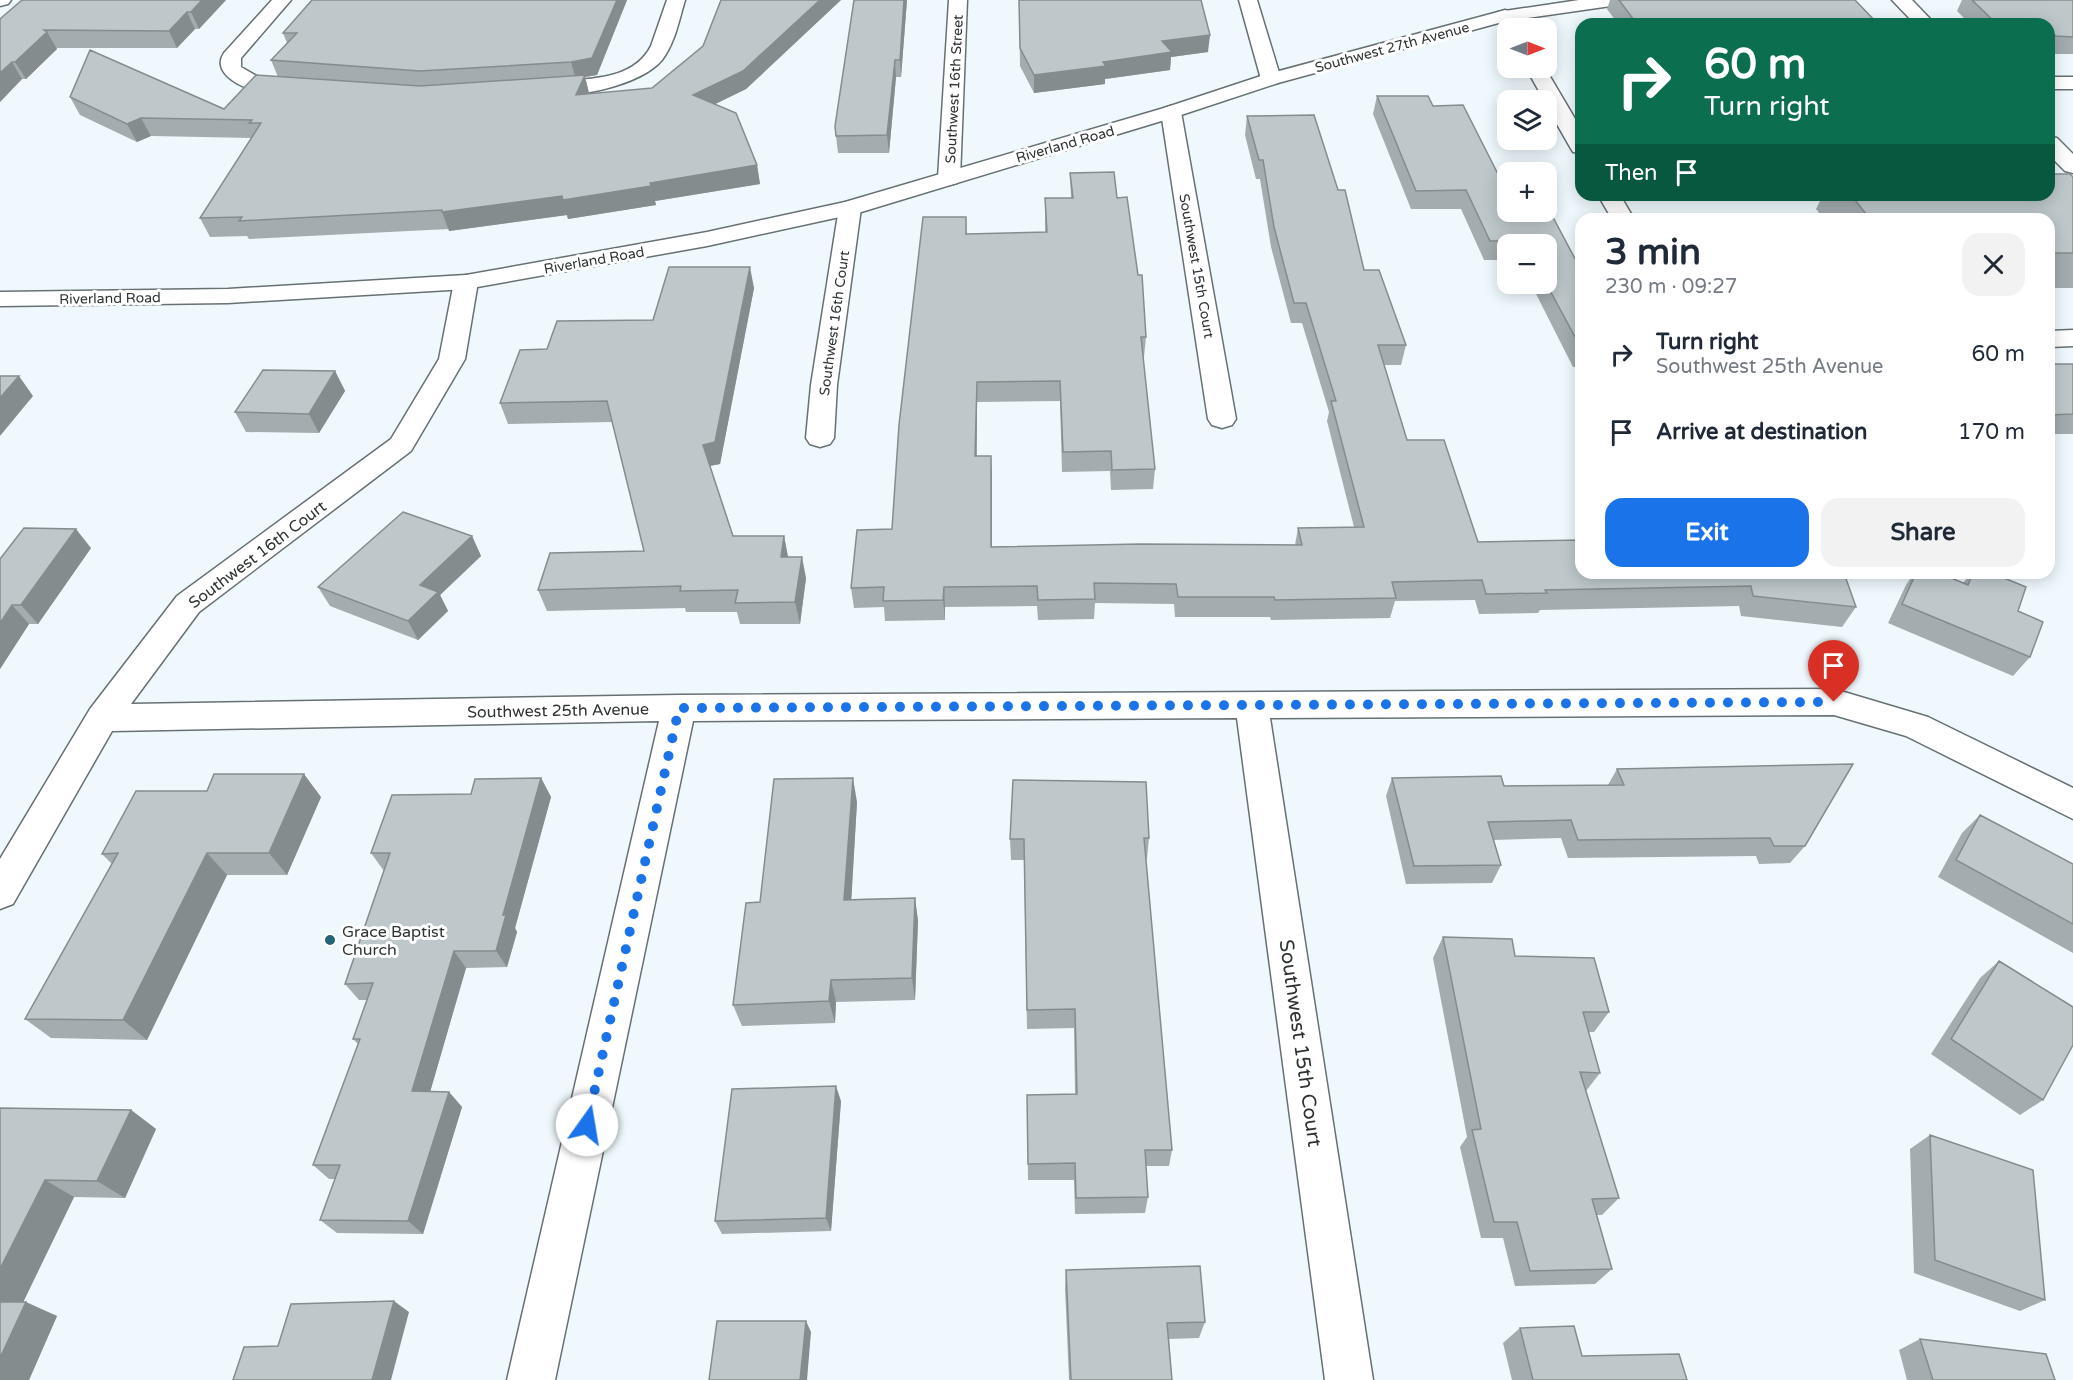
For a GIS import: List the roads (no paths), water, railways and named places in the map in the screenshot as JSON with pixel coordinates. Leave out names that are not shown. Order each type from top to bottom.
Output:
[{"type":"street","points":[[282,0],[231,57],[231,70],[255,84],[312,88]]},
{"type":"street","points":[[529,90],[576,87],[627,77],[655,56],[676,0]]},
{"type":"street","name":"Southwest 16th Street","points":[[949,178],[958,0]]},
{"type":"street","points":[[1248,0],[1271,79]]},
{"type":"street","name":"Southwest 27th Avenue","points":[[1529,18],[1618,0]]},
{"type":"street","points":[[1901,0],[1920,18]]},
{"type":"street","name":"Southwest 27th Avenue","points":[[1171,112],[1271,79],[1497,25]]},
{"type":"street","points":[[1541,78],[1575,137]]},
{"type":"street","points":[[2055,83],[2073,83]]},
{"type":"street","name":"Riverland Road","points":[[0,299],[228,296],[466,282],[707,239],[850,208],[1171,112]]},
{"type":"street","name":"Southwest 15th Court","points":[[1171,112],[1222,419]]},
{"type":"street","points":[[2055,149],[2073,166]]},
{"type":"street","name":"Southwest 16th Court","points":[[819,438],[824,386],[850,208]]},
{"type":"street","name":"Southwest 16th Court","points":[[0,893],[102,717],[188,604],[401,445],[452,359],[466,282]]},
{"type":"street","points":[[2055,339],[2073,338]]},
{"type":"street","name":"Southwest 25th Avenue","points":[[102,717],[679,708],[1834,702],[1916,726],[2073,804]]},
{"type":"street","name":"Southwest 15th Court","points":[[1252,706],[1349,1380]]},
{"type":"street","points":[[531,1380],[679,708]]},
{"type":"place","name":"Grace Baptist Church","points":[[330,940]]}]
